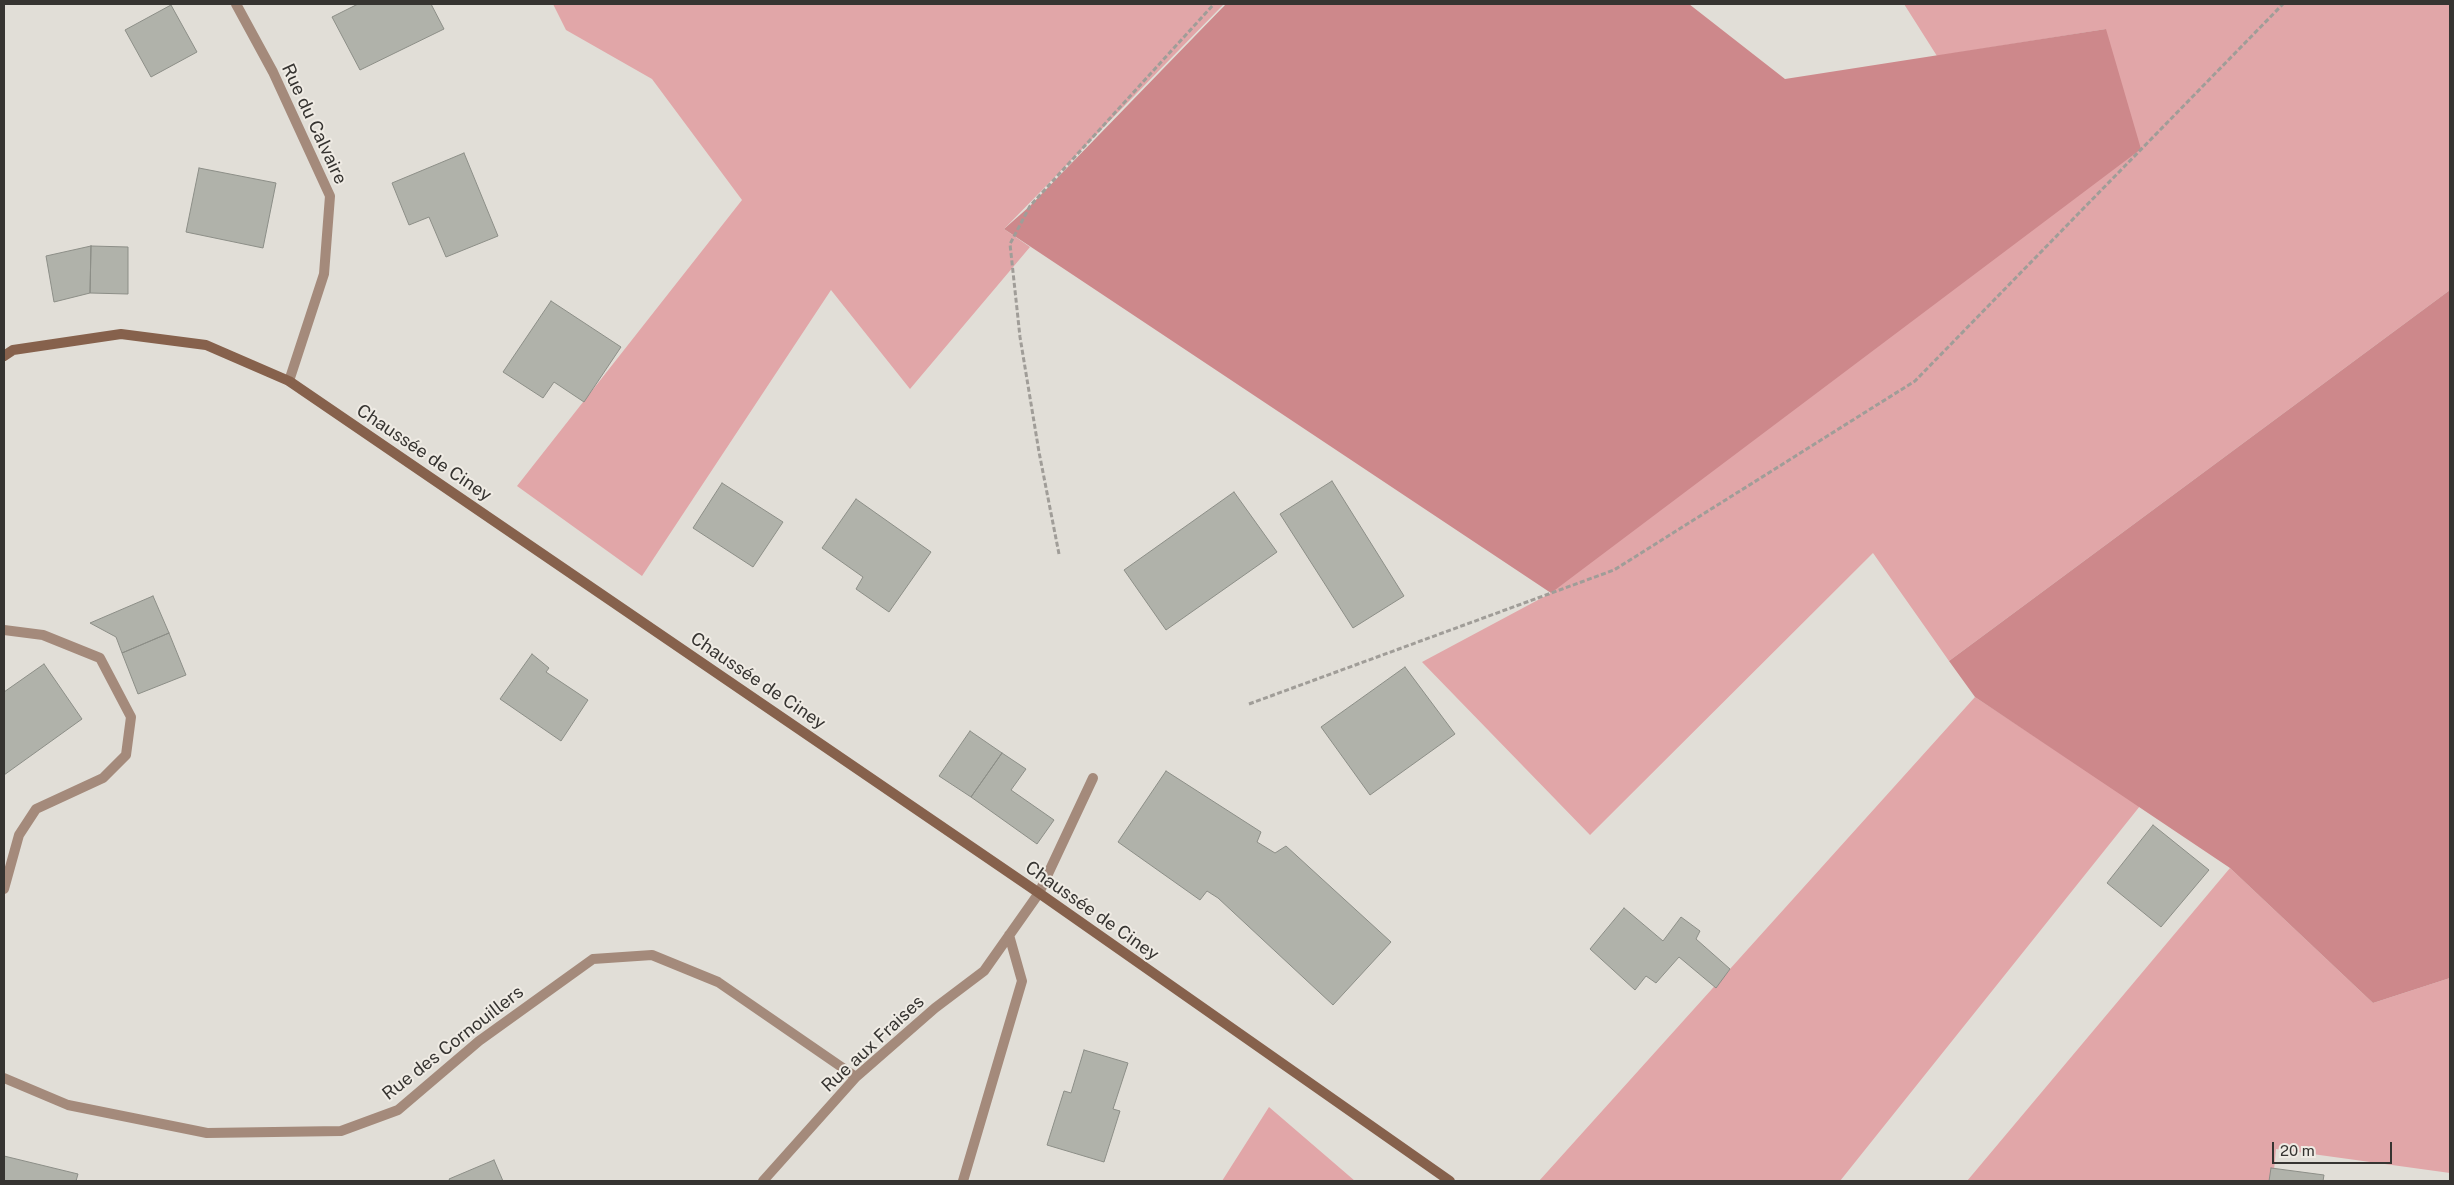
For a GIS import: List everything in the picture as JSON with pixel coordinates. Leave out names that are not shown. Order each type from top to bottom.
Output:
[{"type":"main road","name":"Chaussée de Ciney","points":[[4,356],[13,350],[121,334],[206,345],[289,381],[1039,893],[1450,1181]]},
{"type":"street","name":"Rue du Calvaire","points":[[236,4],[273,72],[330,196],[324,274],[289,381]]},
{"type":"street","points":[[4,630],[43,635],[100,658],[131,716],[126,756],[103,778],[36,809],[19,834],[4,889]]},
{"type":"street","name":"Rue aux Fraises","points":[[763,1181],[856,1077],[935,1008],[984,971],[1039,893],[1093,778]]},
{"type":"street","points":[[963,1181],[1022,981],[1009,935]]},
{"type":"street","name":"Rue des Cornouillers","points":[[4,1078],[68,1105],[207,1133],[341,1131],[398,1110],[479,1040],[593,959],[652,955],[718,982],[856,1077]]},
{"type":"path","points":[[1059,554],[1039,452],[1022,347],[1010,244],[1030,206],[1214,4]]},
{"type":"path","points":[[1249,704],[1614,570],[1914,381],[2283,4]]},
{"type":"shaded area","points":[[553,4],[1224,4],[1004,229],[1030,247],[910,389],[831,290],[642,576],[517,486],[742,200],[652,79],[566,30]]},
{"type":"shaded area","points":[[1226,4],[1689,4],[1785,79],[2106,29],[2141,149],[1551,593],[1004,229],[1030,206]]},
{"type":"shaded area","points":[[1904,4],[2450,4],[2450,290],[1949,661],[1873,553],[1590,835],[1422,662],[1551,593],[2106,29],[1937,56]]},
{"type":"shaded area","points":[[2450,290],[2450,978],[2373,1003],[2230,868],[1975,697],[1949,661]]},
{"type":"shaded area","points":[[1975,697],[2140,806],[1840,1181],[1539,1181]]},
{"type":"shaded area","points":[[2230,868],[2373,1003],[2450,978],[2450,1173],[2276,1149],[2273,1181],[1967,1181]]},
{"type":"shaded area","points":[[1269,1107],[1355,1181],[1222,1181]]},
{"type":"building","points":[[358,4],[431,4],[444,29],[360,70],[332,17]]},
{"type":"building","points":[[171,5],[197,52],[151,77],[125,30]]},
{"type":"building","points":[[464,153],[498,236],[446,257],[429,217],[409,225],[392,183]]},
{"type":"building","points":[[199,168],[276,183],[263,248],[186,232]]},
{"type":"building","points":[[91,246],[128,247],[128,294],[90,293]]},
{"type":"building","points":[[91,246],[90,293],[54,302],[46,256]]},
{"type":"building","points":[[551,301],[621,347],[584,402],[554,382],[543,398],[503,372]]},
{"type":"building","points":[[1332,481],[1404,596],[1353,628],[1280,514]]},
{"type":"building","points":[[722,483],[783,522],[753,567],[693,528]]},
{"type":"building","points":[[1234,492],[1277,552],[1166,630],[1124,570]]},
{"type":"building","points":[[856,499],[931,552],[889,612],[856,589],[863,577],[822,548]]},
{"type":"building","points":[[153,596],[169,633],[122,653],[116,637],[90,623]]},
{"type":"building","points":[[169,633],[186,675],[138,694],[122,653]]},
{"type":"building","points":[[532,654],[549,668],[546,672],[588,700],[561,741],[500,699]]},
{"type":"building","points":[[44,664],[82,719],[4,775],[4,692]]},
{"type":"building","points":[[1405,667],[1455,734],[1370,795],[1321,727]]},
{"type":"building","points":[[970,731],[1002,753],[971,797],[939,776]]},
{"type":"building","points":[[1002,753],[1026,769],[1011,790],[1054,820],[1037,844],[971,797]]},
{"type":"building","points":[[1166,771],[1261,832],[1257,842],[1275,853],[1286,846],[1391,942],[1333,1005],[1218,898],[1207,891],[1200,900],[1118,842]]},
{"type":"building","points":[[2153,825],[2209,870],[2161,927],[2107,883]]},
{"type":"building","points":[[1624,908],[1663,941],[1681,917],[1700,931],[1696,939],[1730,969],[1716,988],[1679,957],[1656,983],[1646,976],[1635,990],[1590,949]]},
{"type":"building","points":[[1084,1050],[1128,1063],[1113,1109],[1120,1111],[1104,1162],[1047,1145],[1064,1091],[1071,1093]]},
{"type":"building","points":[[4,1156],[78,1174],[76,1181],[4,1181]]},
{"type":"building","points":[[494,1160],[503,1181],[450,1181],[449,1179]]},
{"type":"building","points":[[2271,1168],[2324,1175],[2323,1181],[2269,1181]]}]
